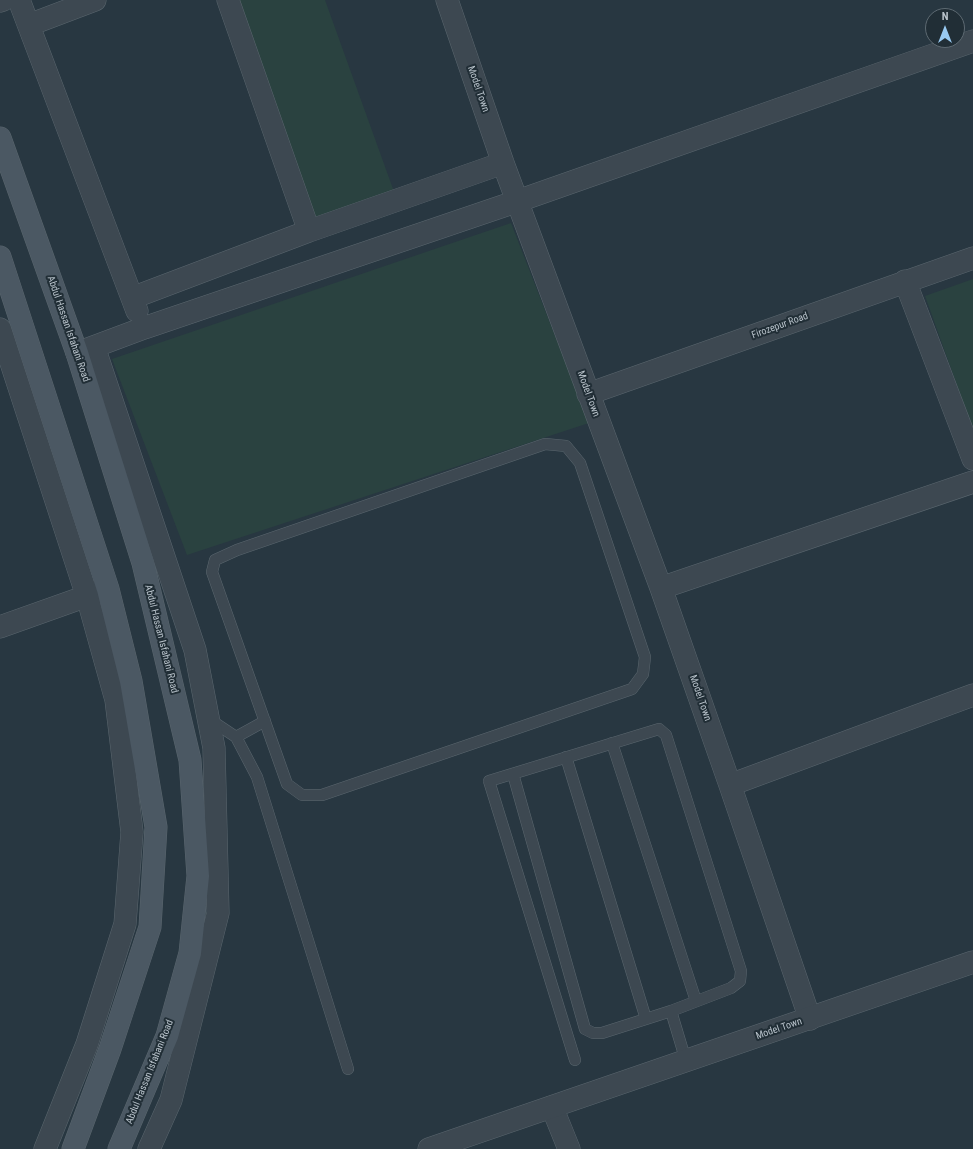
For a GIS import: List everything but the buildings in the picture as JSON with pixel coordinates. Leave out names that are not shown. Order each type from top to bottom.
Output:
[{"type":"main road","name":"Abdul Hassan Isfahani Road","points":[[0,138],[86,350],[143,563],[190,760],[198,876],[190,953],[166,1036],[119,1149]]},
{"type":"main road","points":[[0,257],[108,589],[131,681],[156,827],[150,927],[110,1049],[73,1149]]},
{"type":"street","points":[[19,0],[144,328]]},
{"type":"street","points":[[29,25],[95,0]]},
{"type":"street","points":[[228,0],[309,231]]},
{"type":"street","name":"Model Town","points":[[429,1149],[810,1019],[661,588],[503,163],[447,0]]},
{"type":"street","points":[[150,1149],[170,1100],[218,914],[214,748],[195,650],[86,350],[144,328],[518,201],[973,41]]},
{"type":"street","points":[[132,298],[309,231],[503,163]]},
{"type":"street","name":"Firozepur Road","points":[[588,394],[973,258]]},
{"type":"street","points":[[905,281],[973,458]]},
{"type":"street","points":[[0,329],[87,596],[116,700],[132,832],[124,924],[87,1044],[45,1149]]},
{"type":"street","points":[[661,588],[973,482]]},
{"type":"street","points":[[0,627],[108,589]]},
{"type":"street","points":[[730,785],[973,695]]},
{"type":"street","points":[[810,1019],[973,962]]},
{"type":"street","points":[[552,1107],[569,1149]]},
{"type":"lane","points":[[545,444],[566,446],[580,463],[645,657],[643,674],[632,689],[322,795],[302,795],[287,784],[265,720],[212,572],[215,560],[237,550],[545,444]]},
{"type":"lane","points":[[208,719],[236,737],[257,777],[348,1069]]},
{"type":"lane","points":[[236,737],[265,720]]},
{"type":"lane","points":[[513,774],[585,1029],[593,1033],[602,1033],[671,1011],[731,988],[740,982],[742,971],[666,735],[659,729],[489,781],[575,1060]]},
{"type":"lane","points":[[612,743],[696,1001]]},
{"type":"lane","points":[[566,757],[646,1019]]},
{"type":"lane","points":[[671,1011],[686,1061]]},
{"type":"green space","points":[[228,0],[325,0],[397,200],[309,231]]},
{"type":"green space","points":[[511,223],[589,423],[187,555],[112,359]]},
{"type":"green space","points":[[973,279],[973,430],[925,296]]}]
